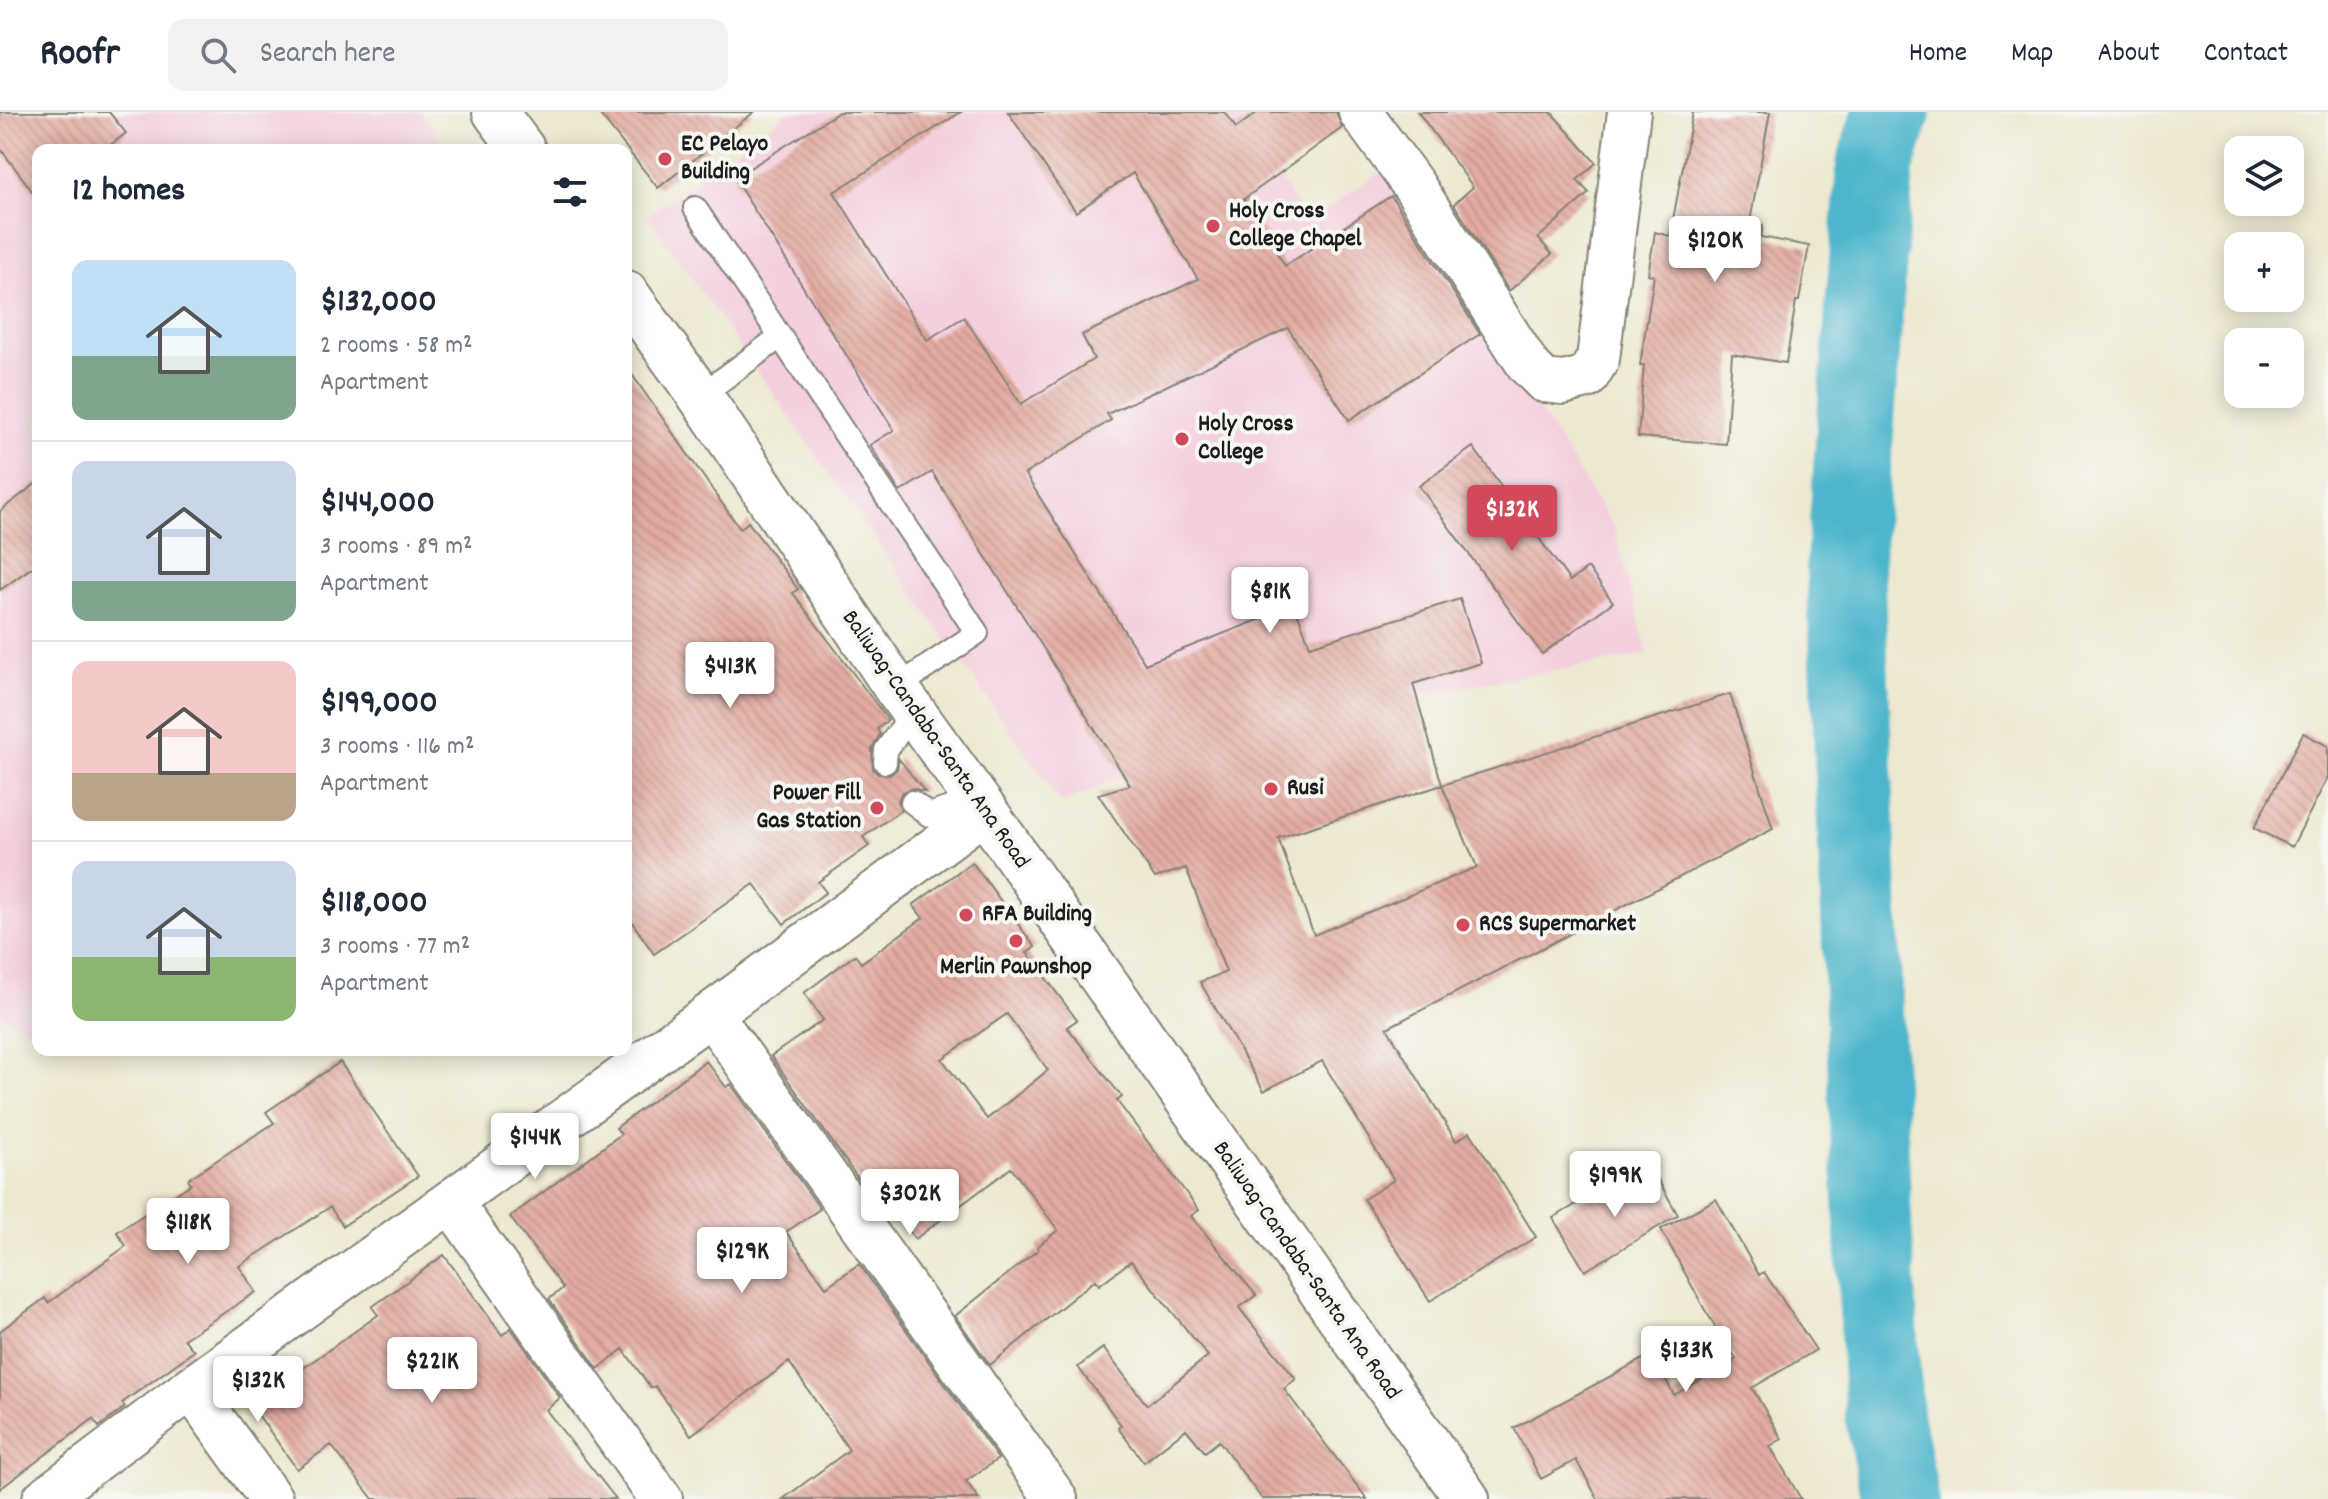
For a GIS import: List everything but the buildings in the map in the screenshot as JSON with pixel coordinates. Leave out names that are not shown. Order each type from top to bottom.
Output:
[{"type":"main road","name":"Baliwag-Candaba-Santa Ana Road","points":[[632,301],[700,396],[905,700],[1467,1499]]},
{"type":"street","points":[[1360,112],[1414,186],[1528,365],[1544,381],[1563,383],[1587,377],[1598,359],[1629,112]]},
{"type":"street","points":[[44,1499],[191,1388],[711,1014],[929,820],[981,805]]},
{"type":"street","points":[[711,1014],[1056,1499]]},
{"type":"street","points":[[451,1202],[661,1499]]},
{"type":"street","points":[[191,1388],[271,1499]]},
{"type":"lane","points":[[695,208],[977,633],[905,700],[886,750],[885,762]]},
{"type":"lane","points":[[700,396],[780,337]]},
{"type":"shaded area","points":[[0,112],[421,112],[443,144],[32,144],[32,1032],[0,1014]]},
{"type":"shaded area","name":"Holy Cross College","points":[[788,112],[1235,112],[1309,222],[1386,168],[1614,527],[1648,655],[1245,724],[1061,803],[648,216]]},
{"type":"waterway","points":[[1892,112],[1875,166],[1845,564],[1884,1416],[1900,1499]]},
{"type":"place","name":"EC Pelayo Building","points":[[665,159]]},
{"type":"place","name":"Holy Cross College Chapel","points":[[1213,226]]},
{"type":"place","name":"Holy Cross College","points":[[1182,439]]},
{"type":"place","name":"Rusi","points":[[1271,789]]},
{"type":"place","name":"Power Fill Gas Station","points":[[877,808]]},
{"type":"place","name":"RFA Building","points":[[966,915]]},
{"type":"place","name":"RCS Supermarket","points":[[1463,925]]},
{"type":"place","name":"Merlin Pawnshop","points":[[1016,941]]}]
